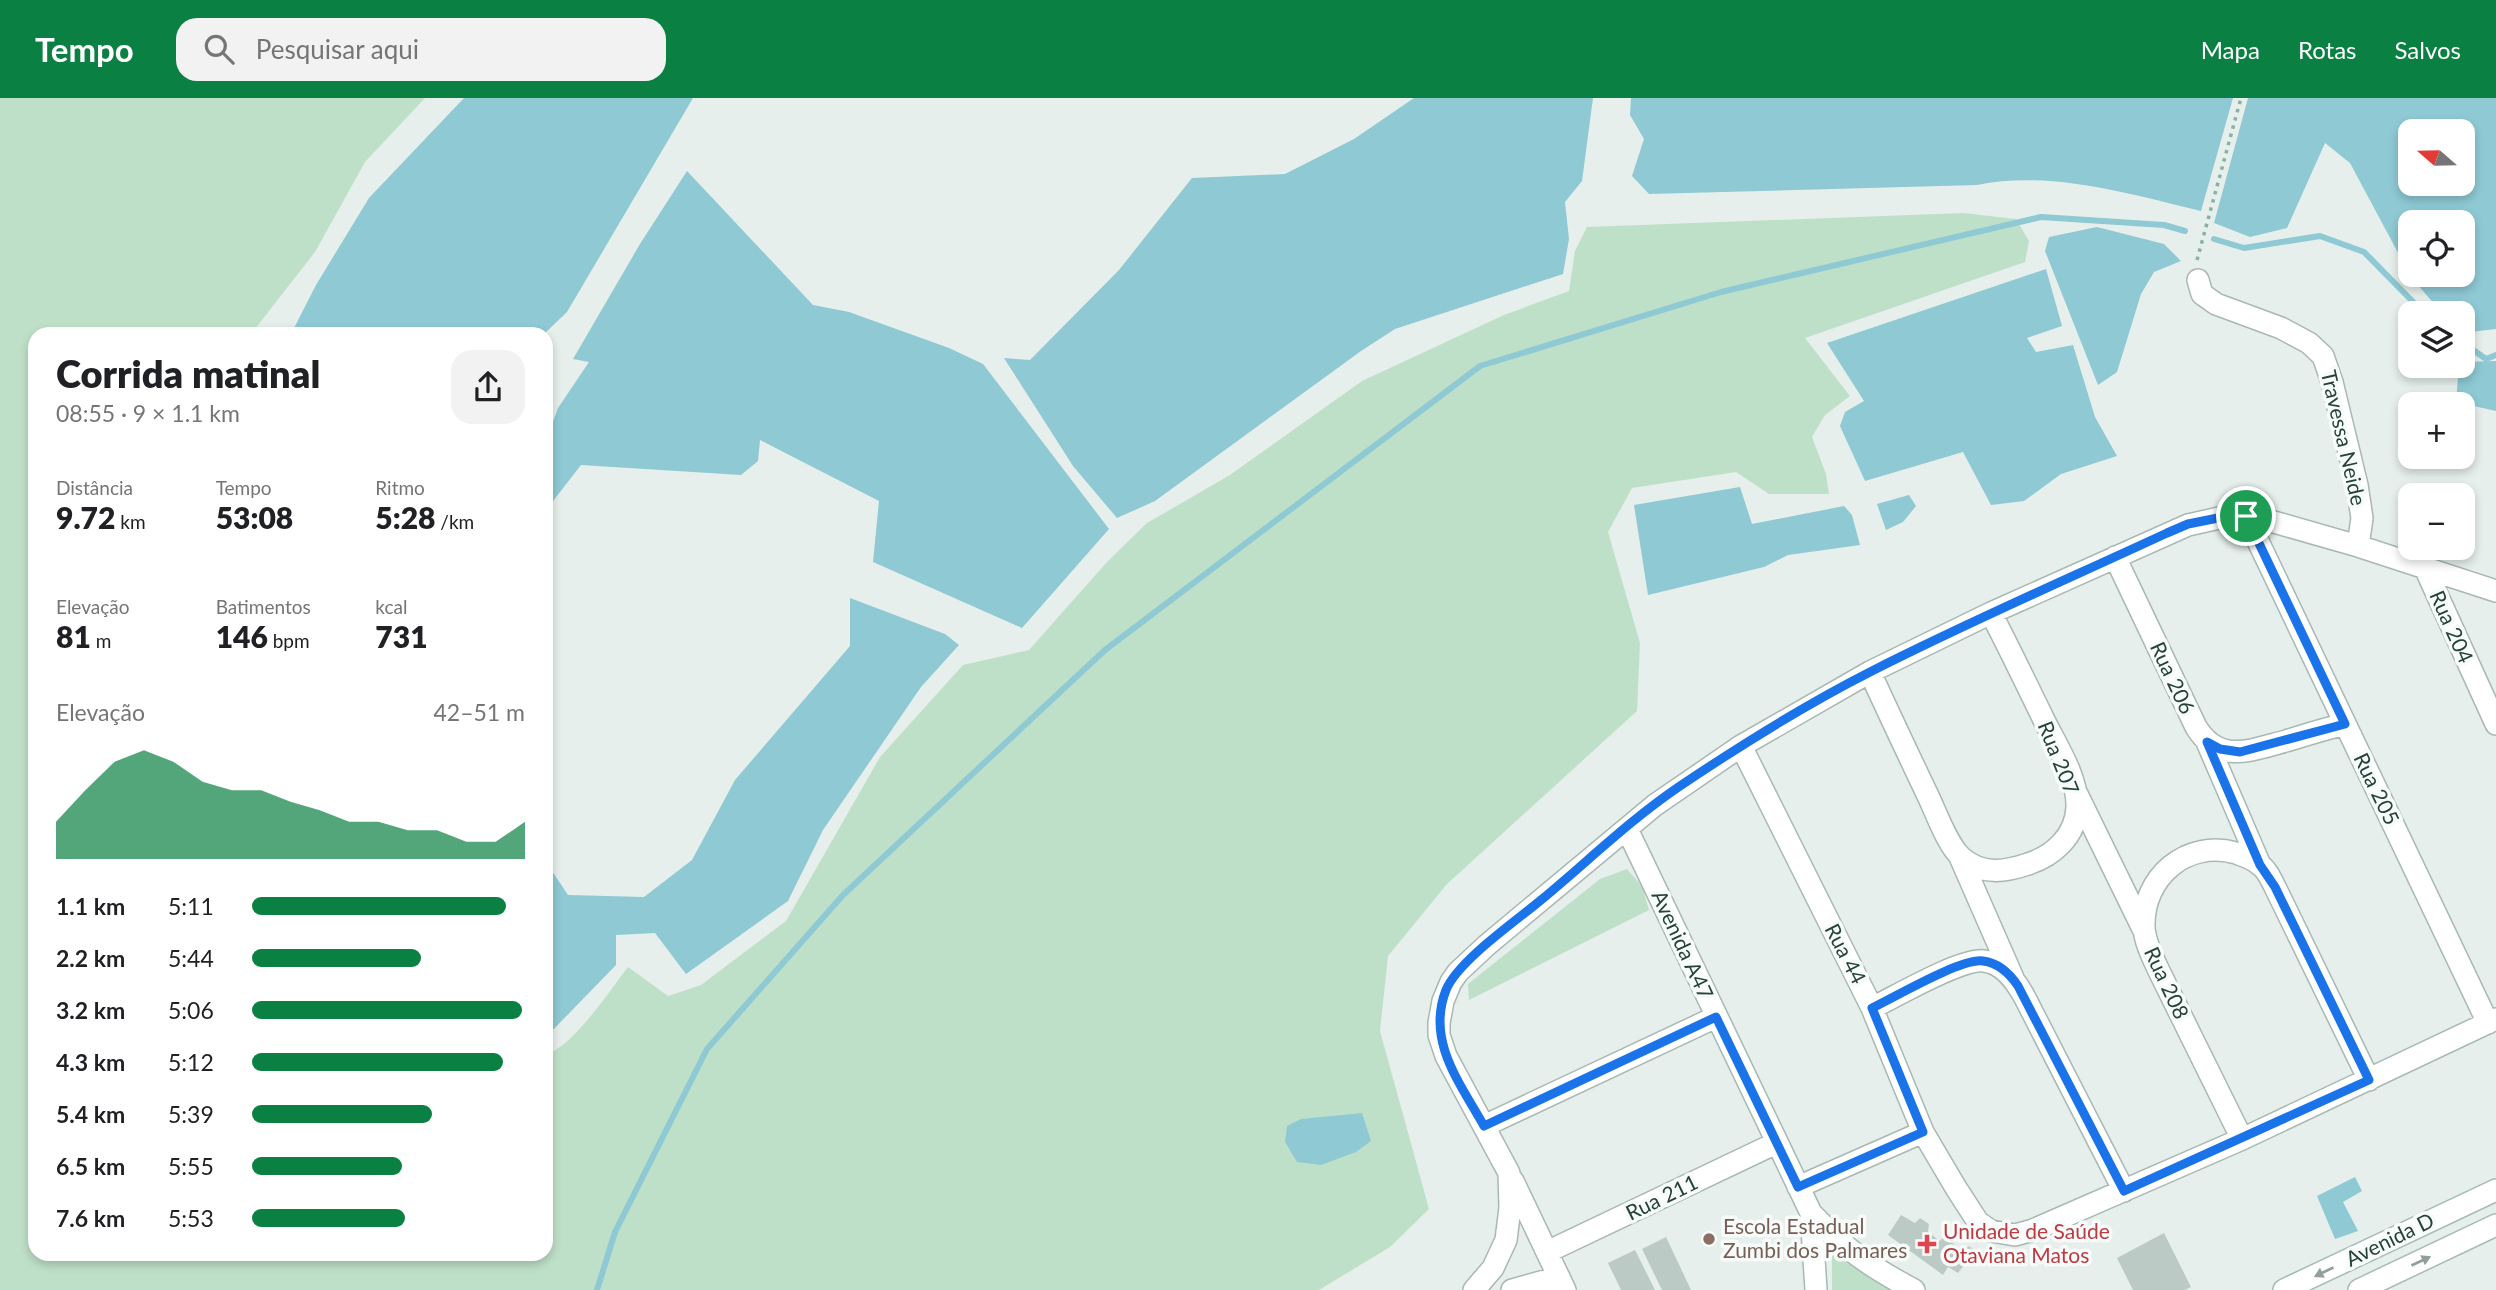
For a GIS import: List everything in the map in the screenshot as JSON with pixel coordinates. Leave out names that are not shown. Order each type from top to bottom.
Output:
[{"type":"street","name":"Travessa Neide","points":[[2198,280],[2202,294],[2216,304],[2281,328],[2309,342],[2323,356],[2357,485],[2362,519],[2358,546]]},
{"type":"street","points":[[1511,1290],[1562,1283],[1442,1046],[1439,1023],[1447,989],[1458,972],[1487,945],[1678,788],[1741,746],[1870,672],[1991,613],[2188,524],[2228,516],[2246,516],[2295,527],[2496,591]]},
{"type":"street","name":"Rua 205","points":[[2246,516],[2492,1021]]},
{"type":"street","name":"Rua 206","points":[[2115,557],[2196,727],[2207,742],[2260,865]]},
{"type":"street","name":"Rua 204","points":[[2425,568],[2496,724]]},
{"type":"street","name":"Rua 207","points":[[1961,857],[1979,869],[1995,871],[2027,865],[2062,844],[2070,832],[2077,808],[2076,791],[2064,761],[1991,613]]},
{"type":"street","points":[[1870,672],[1942,826],[1961,857],[2014,979],[2124,1191]]},
{"type":"street","points":[[2207,742],[2220,749],[2240,752],[2345,724]]},
{"type":"street","name":"Rua 44","points":[[1741,746],[1872,1008],[1923,1132],[1978,1222],[1991,1231],[2015,1235],[2033,1230],[2242,1139],[2492,1021]]},
{"type":"street","points":[[2076,791],[2144,931]]},
{"type":"street","name":"Avenida A47","points":[[1627,829],[1811,1213],[1846,1249],[1914,1290]]},
{"type":"street","name":"Rua 208","points":[[2242,1139],[2158,969],[2144,931],[2146,902],[2152,887],[2164,872],[2182,859],[2208,850],[2221,850],[2244,856],[2260,865]]},
{"type":"street","points":[[2260,865],[2275,887],[2369,1080]]},
{"type":"street","points":[[1872,1008],[1974,961],[1982,960],[1996,965],[2014,979]]},
{"type":"street","points":[[1484,1126],[1716,1017]]},
{"type":"street","points":[[1798,1187],[1923,1132]]},
{"type":"street","name":"Rua 211","points":[[1547,1252],[1776,1143]]},
{"type":"street","points":[[1474,1290],[1493,1268],[1506,1240],[1510,1208],[1508,1173]]},
{"type":"street","name":"Avenida D","points":[[2284,1290],[2496,1190]]},
{"type":"street","name":"Avenida A47","points":[[1811,1213],[1816,1290]]},
{"type":"street","name":"Avenida D","points":[[2359,1290],[2496,1225]]},
{"type":"path","points":[[2198,280],[2197,260],[2241,98]]},
{"type":"green space","points":[[0,98],[425,98],[365,162],[315,252],[256,327],[28,327],[28,1261],[553,1261],[553,1050],[579,1030],[628,967],[668,996],[701,985],[786,921],[880,757],[963,665],[1029,650],[1107,562],[1147,523],[1230,475],[1362,381],[1504,315],[1569,291],[1575,251],[1587,227],[1963,213],[2016,219],[2029,241],[2025,262],[1805,338],[1850,396],[1825,415],[1812,437],[1826,474],[1829,494],[1769,494],[1736,472],[1632,488],[1608,532],[1640,643],[1637,711],[1447,884],[1388,956],[1380,1031],[1429,1209],[1390,1247],[1319,1290],[0,1290]]},
{"type":"green space","points":[[1627,869],[1642,886],[1649,910],[1469,1000],[1468,984],[1600,879]]},
{"type":"green space","points":[[1832,1252],[1891,1290],[1832,1290]]},
{"type":"water","points":[[464,98],[693,98],[567,312],[551,327],[295,327],[316,285],[369,198]]},
{"type":"water","points":[[1414,98],[1593,98],[1582,181],[1565,202],[1569,239],[1563,274],[1395,329],[1155,501],[1117,518],[1073,466],[1004,358],[1030,360],[1119,270],[1192,178],[1285,174],[1354,139]]},
{"type":"water","points":[[1631,98],[2233,98],[2201,211],[2118,191],[2033,180],[1977,185],[1649,194],[1632,176],[1644,139],[1630,115]]},
{"type":"water","points":[[2248,98],[2496,98],[2496,329],[2475,331],[2475,301],[2432,301],[2420,287],[2475,287],[2475,210],[2398,210],[2398,253],[2350,163],[2325,143],[2287,228],[2250,237],[2214,223]]},
{"type":"water","points":[[687,171],[813,305],[849,312],[949,348],[983,364],[1109,529],[1022,628],[873,562],[879,501],[760,440],[758,461],[741,475],[581,465],[553,501],[553,422],[558,408],[589,362],[573,359],[640,244]]},
{"type":"water","points":[[2097,227],[2164,244],[2181,261],[2154,272],[2141,294],[2117,372],[2098,385],[2045,251],[2049,237]]},
{"type":"water","points":[[2046,269],[2062,326],[2027,338],[2036,352],[2073,345],[2095,417],[2117,456],[2061,474],[2024,501],[1991,505],[1963,452],[1865,481],[1840,426],[1845,412],[1864,401],[1827,343]]},
{"type":"water","points":[[2496,361],[2496,411],[2475,406],[2475,392],[2457,392],[2458,378],[2475,378],[2475,362]]},
{"type":"water","points":[[1740,487],[1752,524],[1844,506],[1852,515],[1860,545],[1788,555],[1764,567],[1648,595],[1634,505]]},
{"type":"water","points":[[1909,495],[1916,506],[1903,522],[1886,530],[1877,504]]},
{"type":"water","points":[[850,598],[945,634],[959,645],[921,687],[823,830],[788,901],[686,974],[655,933],[616,935],[616,965],[553,1030],[553,872],[568,895],[644,897],[692,860],[735,780],[850,646]]},
{"type":"water","points":[[1362,1113],[1371,1141],[1356,1152],[1321,1165],[1297,1162],[1285,1142],[1287,1126],[1301,1119]]},
{"type":"water","points":[[2355,1177],[2362,1191],[2343,1202],[2358,1231],[2335,1239],[2317,1196]]},
{"type":"building","name":"Unidade de Saúde Otaviana Matos","points":[[1901,1215],[1915,1223],[1920,1218],[1929,1224],[1928,1232],[1940,1241],[1943,1237],[1965,1251],[1968,1246],[1976,1250],[1958,1273],[1948,1267],[1943,1275],[1888,1235]]},
{"type":"building","points":[[2164,1233],[2191,1287],[2185,1290],[2133,1290],[2117,1258]]},
{"type":"building","points":[[1666,1237],[1691,1290],[1662,1290],[1642,1249]]},
{"type":"building","points":[[1635,1250],[1655,1290],[1621,1290],[1608,1263]]},
{"type":"waterway","points":[[597,1290],[615,1232],[707,1049],[843,895],[1105,650],[1480,366],[1721,292],[2041,217],[2164,225],[2185,231]]},
{"type":"waterway","points":[[2214,239],[2244,248],[2320,236],[2364,252],[2412,301]]},
{"type":"waterway","points":[[2475,351],[2486,359],[2496,355]]},
{"type":"place","name":"Escola Estadual Zumbi dos Palmares","points":[[1709,1239]]},
{"type":"place","name":"Unidade de Saúde Otaviana Matos","points":[[1927,1244]]},
{"type":"route","points":[[2228,516],[2246,516],[2345,724],[2240,752],[2220,749],[2207,742],[2260,865],[2275,887],[2369,1080],[2124,1191],[2018,986],[2003,969],[1982,960],[1963,964],[1872,1008],[1923,1132],[1798,1187],[1716,1017],[1484,1126],[1451,1066],[1439,1035],[1447,989],[1458,972],[1487,945],[1655,805],[1741,746],[1870,672],[1991,613],[2188,524],[2228,516]]}]
